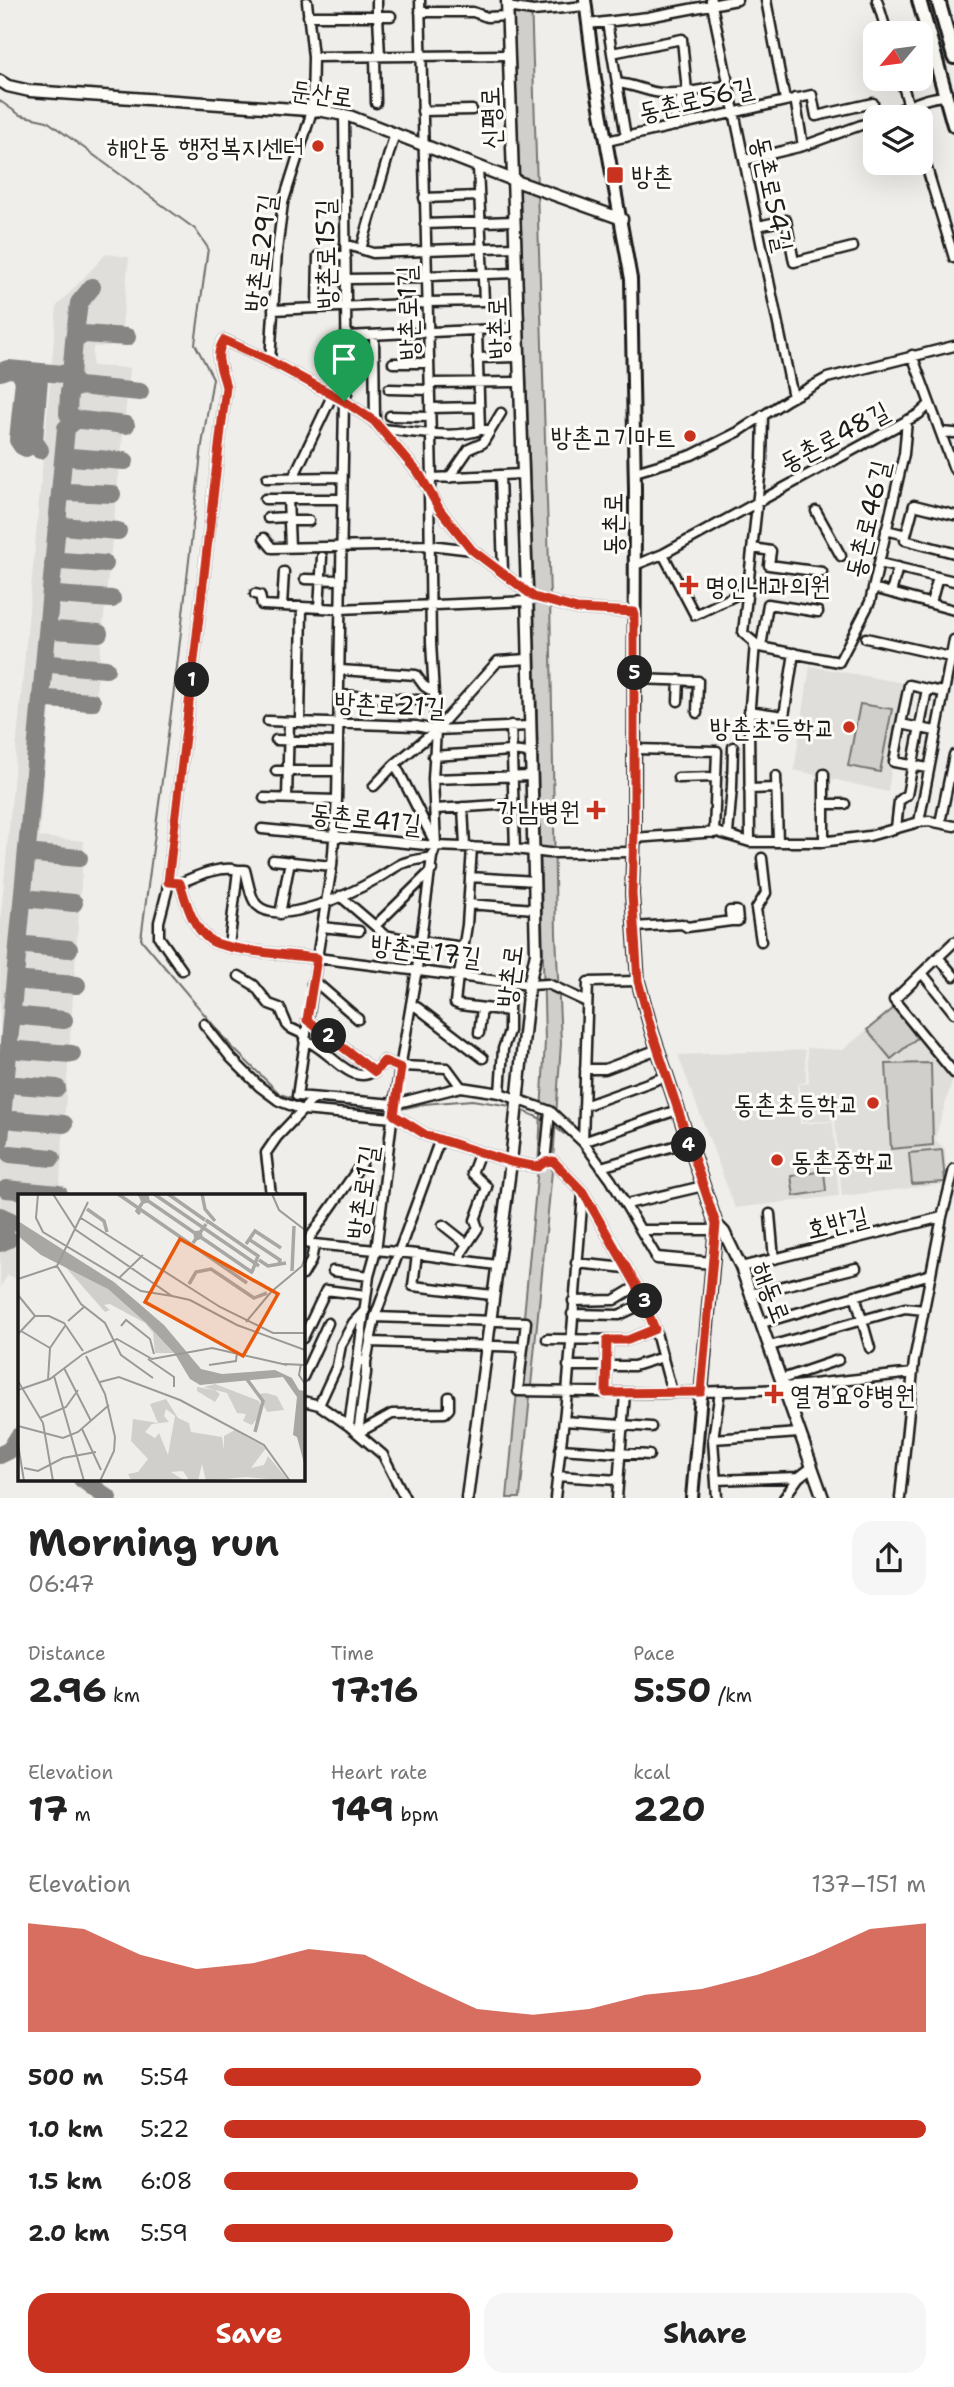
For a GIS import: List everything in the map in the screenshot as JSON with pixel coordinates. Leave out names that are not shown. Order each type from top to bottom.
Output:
[{"type":"main road","points":[[919,0],[950,95],[954,125]]},
{"type":"main road","points":[[938,0],[954,57]]},
{"type":"main road","name":"동촌로","points":[[585,3],[631,279],[635,472],[632,894],[638,981],[715,1227],[692,1498]]},
{"type":"street","points":[[376,103],[377,0]]},
{"type":"street","name":"방촌로1길","points":[[349,1426],[362,1361],[366,1295],[376,1251],[394,1113],[432,857],[436,846],[433,756],[436,730],[429,492],[432,478],[420,0]]},
{"type":"street","points":[[588,24],[737,0]]},
{"type":"street","points":[[766,0],[785,100]]},
{"type":"street","points":[[877,0],[883,21]]},
{"type":"street","name":"방촌로29길","points":[[270,361],[277,251],[284,203],[312,111],[313,57],[307,2]]},
{"type":"street","points":[[420,12],[473,12],[487,17],[507,8],[533,11],[585,3]]},
{"type":"street","name":"동촌로54길","points":[[712,3],[793,397]]},
{"type":"street","name":"신평로","points":[[507,8],[513,180]]},
{"type":"street","points":[[309,16],[391,16]]},
{"type":"street","points":[[607,22],[626,137]]},
{"type":"street","points":[[612,53],[682,39],[686,92],[674,113],[676,125]]},
{"type":"street","name":"신평로","points":[[313,57],[509,55]]},
{"type":"street","name":"둔산로","points":[[0,81],[8,86],[30,91],[344,115],[622,219]]},
{"type":"street","points":[[617,83],[650,91],[686,92],[729,85]]},
{"type":"street","points":[[803,146],[795,98],[812,95],[816,116],[873,103]]},
{"type":"street","points":[[912,105],[934,97],[950,95]]},
{"type":"street","name":"동촌로56길","points":[[607,141],[795,98]]},
{"type":"street","points":[[422,111],[472,110]]},
{"type":"street","name":"방촌로15길","points":[[308,1105],[297,1096],[332,866],[337,800],[340,580],[343,548],[341,499],[344,401],[347,394],[344,115]]},
{"type":"street","points":[[745,160],[803,146],[863,124]]},
{"type":"street","points":[[361,249],[395,133]]},
{"type":"street","points":[[273,310],[484,301],[478,167]]},
{"type":"street","points":[[929,175],[954,258]]},
{"type":"street","name":"방촌로","points":[[467,1498],[511,1162],[529,985],[536,953],[513,180]]},
{"type":"street","points":[[424,198],[480,196]]},
{"type":"street","points":[[758,226],[786,220],[794,262],[853,247]]},
{"type":"street","points":[[425,224],[514,221]]},
{"type":"street","points":[[345,244],[373,253],[515,247]]},
{"type":"street","points":[[317,307],[318,256],[346,256]]},
{"type":"street","points":[[346,279],[516,273]]},
{"type":"street","points":[[347,335],[517,328]]},
{"type":"street","points":[[477,330],[480,430]]},
{"type":"street","points":[[374,335],[378,426]]},
{"type":"street","points":[[182,970],[159,937],[159,922],[168,882],[226,387],[218,358],[219,347],[224,340],[270,361],[344,401],[378,426],[420,475],[440,510],[472,550],[503,572],[527,596]]},
{"type":"street","points":[[635,472],[692,455],[738,432],[827,378],[954,346]]},
{"type":"street","points":[[912,355],[954,469]]},
{"type":"street","points":[[477,358],[519,357]]},
{"type":"street","points":[[393,363],[429,363]]},
{"type":"street","points":[[389,389],[519,382]]},
{"type":"street","points":[[293,478],[332,396]]},
{"type":"street","name":"동촌로48길","points":[[635,565],[663,554],[907,420],[930,404]]},
{"type":"street","points":[[390,416],[479,407]]},
{"type":"street","points":[[449,478],[469,449],[482,443],[501,413]]},
{"type":"street","points":[[749,711],[784,716],[794,653],[758,646],[743,633],[762,458],[763,415]]},
{"type":"street","name":"동촌로46길","points":[[794,653],[839,662],[870,602],[904,454],[907,420]]},
{"type":"street","points":[[378,426],[431,433],[472,433],[490,429]]},
{"type":"street","points":[[941,432],[954,433]]},
{"type":"street","points":[[432,478],[523,474]]},
{"type":"street","points":[[500,475],[503,572]]},
{"type":"street","points":[[267,478],[342,477]]},
{"type":"street","points":[[265,499],[341,499]]},
{"type":"street","points":[[288,499],[290,547]]},
{"type":"street","points":[[954,515],[914,505],[905,540],[954,552]]},
{"type":"street","points":[[816,511],[841,556]]},
{"type":"street","points":[[268,518],[309,521]]},
{"type":"street","points":[[886,530],[906,536]]},
{"type":"street","points":[[264,538],[272,548],[430,545],[472,550]]},
{"type":"street","points":[[753,548],[771,551],[769,565],[822,572]]},
{"type":"street","points":[[663,554],[695,615],[747,590]]},
{"type":"street","points":[[319,608],[322,556]]},
{"type":"street","points":[[879,563],[954,581]]},
{"type":"street","points":[[891,593],[898,568]]},
{"type":"street","points":[[282,606],[284,572]]},
{"type":"street","points":[[930,604],[938,578]]},
{"type":"street","points":[[305,579],[340,580]]},
{"type":"street","points":[[873,588],[954,610]]},
{"type":"street","points":[[255,594],[260,595],[262,605],[340,609],[431,605],[527,596],[562,606],[634,612]]},
{"type":"street","points":[[750,842],[749,711],[758,646],[768,604],[818,612]]},
{"type":"street","points":[[300,722],[302,607]]},
{"type":"street","points":[[866,638],[950,657]]},
{"type":"street","points":[[919,822],[954,640]]},
{"type":"street","points":[[374,786],[436,730],[498,661],[528,659]]},
{"type":"street","points":[[340,670],[416,675],[433,696]]},
{"type":"street","points":[[635,679],[698,681],[696,713]]},
{"type":"street","points":[[678,701],[679,680]]},
{"type":"street","points":[[928,768],[894,762],[901,724],[909,685],[943,692]]},
{"type":"street","points":[[896,828],[899,801],[907,795],[927,689]]},
{"type":"street","points":[[340,695],[433,696]]},
{"type":"street","name":"방촌로21길","points":[[268,721],[416,726],[436,730],[529,726]]},
{"type":"street","points":[[288,799],[289,722]]},
{"type":"street","points":[[901,724],[935,731]]},
{"type":"street","points":[[511,725],[515,849]]},
{"type":"street","points":[[276,740],[338,742]]},
{"type":"street","points":[[728,834],[733,787],[733,747]]},
{"type":"street","points":[[635,750],[717,751],[715,833]]},
{"type":"street","points":[[433,756],[511,751],[530,753]]},
{"type":"street","points":[[940,823],[954,755]]},
{"type":"street","points":[[396,764],[436,846]]},
{"type":"street","points":[[276,771],[337,771]]},
{"type":"street","points":[[824,774],[824,842]]},
{"type":"street","points":[[433,779],[530,776]]},
{"type":"street","points":[[678,778],[716,776]]},
{"type":"street","points":[[776,776],[778,842]]},
{"type":"street","points":[[749,789],[777,788]]},
{"type":"street","points":[[264,798],[337,800]]},
{"type":"street","points":[[824,804],[845,803]]},
{"type":"street","points":[[436,809],[512,804]]},
{"type":"street","points":[[463,807],[470,877],[455,1003],[509,1011]]},
{"type":"street","points":[[634,838],[715,833],[728,834],[750,842],[824,842],[869,836],[919,822],[954,826]]},
{"type":"street","name":"동촌로41길","points":[[262,829],[436,846],[534,852],[634,852]]},
{"type":"street","points":[[168,882],[180,883],[216,871],[245,870],[255,902],[259,907],[280,914],[340,896],[376,880],[400,865],[432,857]]},
{"type":"street","points":[[761,941],[756,909],[766,892],[762,858]]},
{"type":"street","points":[[273,860],[332,866]]},
{"type":"street","points":[[280,914],[290,862]]},
{"type":"street","points":[[229,946],[238,870]]},
{"type":"street","points":[[375,926],[432,870]]},
{"type":"street","points":[[470,877],[534,881]]},
{"type":"street","points":[[180,883],[187,905],[209,940],[229,946],[317,958]]},
{"type":"street","points":[[340,896],[384,935],[463,947]]},
{"type":"street","points":[[468,904],[535,909]]},
{"type":"street","points":[[634,927],[681,924],[687,927],[731,921]]},
{"type":"street","points":[[322,927],[359,931]]},
{"type":"street","points":[[954,942],[894,1000],[954,1073]]},
{"type":"street","points":[[938,957],[954,975]]},
{"type":"street","name":"방촌로17길","points":[[317,958],[529,985],[548,984],[587,1002]]},
{"type":"street","points":[[922,974],[954,1013]]},
{"type":"street","points":[[239,976],[254,985],[269,1004],[280,1008],[288,1027],[355,1075],[364,1076],[375,1072],[384,1061],[401,1067],[447,1068],[461,1087]]},
{"type":"street","points":[[583,1142],[588,982],[638,981]]},
{"type":"street","points":[[500,1093],[503,1049],[509,1031],[510,982]]},
{"type":"street","points":[[312,984],[319,985],[358,1019]]},
{"type":"street","points":[[411,1004],[483,1058]]},
{"type":"street","points":[[479,1032],[482,1007]]},
{"type":"street","points":[[307,1020],[375,1072]]},
{"type":"street","points":[[204,1024],[259,1086],[279,1101],[394,1113],[461,1087],[500,1093],[550,1111],[583,1142],[627,1204],[657,1258],[712,1263]]},
{"type":"street","points":[[585,1069],[605,1069],[658,1049]]},
{"type":"street","points":[[584,1107],[667,1076]]},
{"type":"street","points":[[308,1105],[394,1113],[426,1135],[511,1162],[538,1167],[546,1160],[550,1111]]},
{"type":"street","points":[[271,1194],[266,1153],[277,1137],[308,1105]]},
{"type":"street","points":[[583,1142],[677,1110]]},
{"type":"street","points":[[358,1433],[366,1373],[362,1361],[370,1342],[375,1317],[440,1139]]},
{"type":"street","points":[[601,1167],[688,1142]]},
{"type":"street","points":[[461,1260],[467,1244],[478,1228],[475,1220],[487,1187],[472,1174],[480,1152]]},
{"type":"street","points":[[546,1160],[553,1161],[583,1192],[637,1286],[655,1329],[672,1392]]},
{"type":"street","points":[[304,1272],[311,1261],[308,1244],[362,1163]]},
{"type":"street","points":[[900,1494],[913,1373],[942,1217],[954,1169]]},
{"type":"street","points":[[627,1204],[703,1186]]},
{"type":"street","points":[[555,1498],[567,1393],[576,1263],[583,1219],[583,1192]]},
{"type":"street","points":[[770,1214],[774,1259]]},
{"type":"street","name":"호반길","points":[[741,1267],[942,1217]]},
{"type":"street","points":[[443,1225],[467,1244],[478,1247]]},
{"type":"street","points":[[642,1230],[715,1227]]},
{"type":"street","name":"해동로","points":[[715,1227],[724,1232],[741,1267],[823,1498]]},
{"type":"street","points":[[308,1244],[417,1254],[496,1265]]},
{"type":"street","points":[[417,1254],[413,1286],[492,1295]]},
{"type":"street","points":[[576,1263],[626,1268]]},
{"type":"street","points":[[751,1294],[856,1268]]},
{"type":"street","name":"방촌로1길","points":[[333,1271],[369,1276]]},
{"type":"street","points":[[762,1323],[931,1274]]},
{"type":"street","points":[[573,1301],[614,1300],[637,1286]]},
{"type":"street","points":[[304,1336],[326,1290],[366,1295]]},
{"type":"street","points":[[855,1295],[870,1348]]},
{"type":"street","points":[[572,1314],[619,1315],[645,1303]]},
{"type":"street","points":[[770,1346],[905,1308],[924,1310]]},
{"type":"street","points":[[319,1405],[337,1366],[341,1345],[353,1323],[366,1310]]},
{"type":"street","points":[[375,1317],[526,1322],[518,1391],[701,1392],[913,1373]]},
{"type":"street","points":[[304,1375],[328,1323]]},
{"type":"street","points":[[547,1339],[628,1340],[655,1329]]},
{"type":"street","points":[[606,1393],[607,1340]]},
{"type":"street","points":[[370,1342],[523,1347]]},
{"type":"street","points":[[568,1366],[634,1366],[663,1357]]},
{"type":"street","points":[[784,1385],[838,1360]]},
{"type":"street","points":[[717,1498],[713,1439],[720,1391]]},
{"type":"street","points":[[617,1498],[625,1393]]},
{"type":"street","points":[[358,1433],[392,1414],[445,1413],[449,1409],[449,1397]]},
{"type":"street","points":[[304,1401],[319,1405],[383,1455],[405,1498]]},
{"type":"street","points":[[564,1421],[651,1427]]},
{"type":"street","points":[[713,1439],[799,1433]]},
{"type":"street","points":[[561,1449],[649,1455]]},
{"type":"street","points":[[784,1498],[799,1476],[812,1467]]},
{"type":"street","points":[[558,1476],[618,1480]]},
{"type":"street","points":[[716,1480],[799,1476]]},
{"type":"shaded area","points":[[513,0],[531,0],[561,1043],[553,1161],[520,1498],[507,1498],[538,1167],[545,1041],[534,597]]},
{"type":"shaded area","points":[[106,254],[129,257],[120,345],[93,347],[92,366],[130,368],[94,712],[50,708],[39,837],[84,841],[59,1194],[18,1194],[18,1280],[8,1275],[0,1287],[0,925],[57,306]]},
{"type":"shaded area","name":"방촌초등학교","points":[[810,666],[903,683],[888,792],[794,770]]},
{"type":"shaded area","points":[[860,704],[892,709],[880,772],[848,766]]},
{"type":"shaded area","name":"동촌초등학교","points":[[895,1006],[953,1078],[935,1139],[945,1149],[947,1184],[842,1196],[835,1121],[802,1122],[799,1085],[809,1083],[807,1048],[843,1050]]},
{"type":"shaded area","points":[[894,1008],[917,1038],[891,1059],[867,1030]]},
{"type":"shaded area","name":"동촌중학교","points":[[805,1050],[806,1082],[797,1085],[800,1124],[833,1122],[839,1196],[735,1208],[678,1055]]},
{"type":"shaded area","points":[[931,1063],[933,1145],[891,1149],[886,1064]]},
{"type":"shaded area","points":[[942,1150],[945,1182],[912,1184],[909,1153]]},
{"type":"shaded area","points":[[824,1171],[826,1191],[794,1196],[791,1176]]},
{"type":"waterway","points":[[0,101],[20,115],[47,121],[195,229],[208,248],[195,344],[213,378],[202,445],[177,667],[141,939],[231,1046],[280,1094],[307,1103]]},
{"type":"waterway","points":[[396,1110],[424,1104],[472,1100],[511,1106]]},
{"type":"waterway","points":[[312,1104],[331,1109]]},
{"type":"waterway","points":[[336,1109],[390,1110]]},
{"type":"waterway","points":[[519,1109],[546,1121]]},
{"type":"waterway","points":[[551,1124],[564,1134]]},
{"type":"taxiway","points":[[74,341],[79,303],[92,287]]},
{"type":"taxiway","points":[[70,387],[74,341],[84,334],[127,337]]},
{"type":"taxiway","points":[[0,372],[8,369],[63,374],[79,386],[140,392]]},
{"type":"taxiway","points":[[18,370],[24,380],[18,440],[26,448]]},
{"type":"taxiway","points":[[35,372],[39,379],[34,441],[40,450]]},
{"type":"taxiway","points":[[79,386],[69,392],[68,414],[72,419],[126,425]]},
{"type":"taxiway","points":[[0,1140],[66,428],[75,421]]},
{"type":"taxiway","points":[[70,457],[125,461]]},
{"type":"taxiway","points":[[60,496],[67,492],[112,494]]},
{"type":"taxiway","points":[[63,526],[118,531]]},
{"type":"taxiway","points":[[53,565],[61,561],[105,564]]},
{"type":"taxiway","points":[[57,595],[112,599]]},
{"type":"taxiway","points":[[47,634],[54,630],[99,633]]},
{"type":"taxiway","points":[[51,664],[106,669]]},
{"type":"taxiway","points":[[41,703],[48,699],[92,702]]},
{"type":"taxiway","points":[[36,854],[79,858]]},
{"type":"taxiway","points":[[33,899],[74,903]]},
{"type":"taxiway","points":[[27,945],[69,949]]},
{"type":"taxiway","points":[[25,981],[77,985]]},
{"type":"taxiway","points":[[22,1016],[64,1020]]},
{"type":"taxiway","points":[[19,1050],[72,1054]]},
{"type":"taxiway","points":[[17,1085],[57,1088]]},
{"type":"taxiway","points":[[14,1120],[64,1124]]},
{"type":"taxiway","points":[[10,1154],[52,1158]]},
{"type":"taxiway","points":[[6,1189],[59,1194]]},
{"type":"taxiway","points":[[0,1216],[13,1222],[0,1226]]},
{"type":"taxiway","points":[[0,1234],[9,1239],[0,1243]]},
{"type":"taxiway","points":[[0,1455],[10,1450],[18,1438]]},
{"type":"taxiway","points":[[83,1480],[108,1498]]},
{"type":"place","name":"해안동 행정복지센터","points":[[318,146]]},
{"type":"place","name":"방촌","points":[[615,175]]},
{"type":"place","name":"방촌고기마트","points":[[690,436]]},
{"type":"place","name":"명인내과의원","points":[[689,585]]},
{"type":"place","name":"방촌초등학교","points":[[849,727]]},
{"type":"place","name":"강남병원","points":[[596,810]]},
{"type":"place","name":"동촌초등학교","points":[[873,1103]]},
{"type":"place","name":"동촌중학교","points":[[777,1160]]},
{"type":"place","name":"열경요양병원","points":[[774,1394]]},
{"type":"route","points":[[224,340],[228,340],[344,401],[374,421],[394,443],[420,475],[440,510],[472,550],[534,597],[577,609],[634,612],[632,894],[638,981],[652,1032],[716,1224],[701,1392],[606,1393],[607,1340],[628,1340],[655,1329],[637,1286],[583,1192],[553,1161],[538,1167],[511,1162],[426,1135],[394,1115],[401,1068],[384,1061],[375,1072],[307,1020],[317,958],[234,947],[209,940],[194,920],[180,883],[168,882],[226,387],[219,368],[219,347],[224,340]]}]
